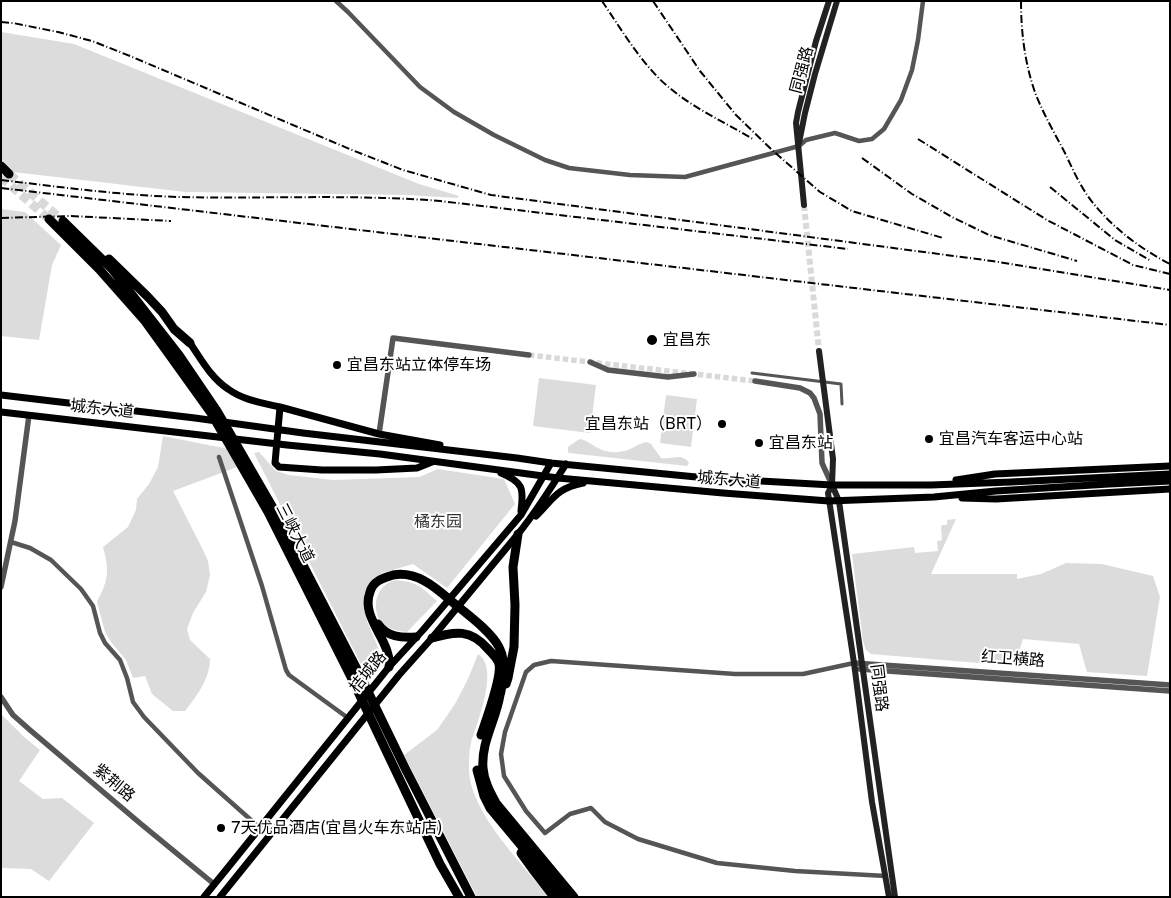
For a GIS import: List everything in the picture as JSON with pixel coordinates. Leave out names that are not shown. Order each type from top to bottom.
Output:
[{"type":"highway","points":[[1,166],[9,174]]},
{"type":"highway","name":"三峡大道","points":[[49,220],[99,269],[144,322],[211,413],[268,512],[405,768],[471,897]]},
{"type":"highway","name":"三峡大道","points":[[190,343],[174,329],[162,312],[94,243],[63,220],[112,270],[179,355],[218,411],[276,513],[355,674],[398,774],[440,864],[459,897]]},
{"type":"highway","points":[[518,534],[513,567],[515,605],[514,647],[508,678],[500,696],[486,741],[483,754],[483,768],[489,791],[496,803],[574,897]]},
{"type":"highway","points":[[389,667],[389,658],[368,608],[369,594],[380,579],[397,575],[410,575],[421,579],[434,589],[494,640],[502,654],[504,665],[500,696]]},
{"type":"highway","points":[[416,637],[402,638],[392,636],[381,628],[371,606],[373,593],[382,582],[398,577],[408,578],[434,589]]},
{"type":"highway","points":[[469,618],[493,643],[499,656],[498,677],[477,755],[477,770],[480,784],[490,808],[554,897]]},
{"type":"highway","points":[[432,638],[446,634],[470,634],[485,645],[499,664]]},
{"type":"highway","points":[[490,808],[564,897]]},
{"type":"highway","points":[[440,864],[454,897]]},
{"type":"main road","name":"同强路","points":[[804,205],[796,131],[798,112],[816,42],[830,1]]},
{"type":"main road","name":"同强路","points":[[799,146],[815,74],[837,1]]},
{"type":"main road","points":[[190,343],[220,383],[229,391],[250,400],[379,434],[517,458]]},
{"type":"main road","name":"同强路","points":[[819,351],[833,458],[832,485],[828,493],[872,802],[889,897]]},
{"type":"main road","name":"城东大道","points":[[1,395],[551,463],[707,478],[832,485],[931,485],[1170,474]]},
{"type":"main road","points":[[280,407],[275,464],[279,467],[376,470],[417,468],[432,462]]},
{"type":"main road","name":"城东大道","points":[[1,412],[380,454],[558,478],[830,501],[1170,481]]},
{"type":"main road","name":"桔城路","points":[[204,897],[389,667],[521,515],[551,463]]},
{"type":"main road","name":"桔城路","points":[[220,897],[399,675],[530,519],[566,464]]},
{"type":"main road","points":[[931,485],[995,474],[1170,466]]},
{"type":"main road","points":[[491,469],[511,477],[519,483],[523,491],[521,515]]},
{"type":"main road","points":[[518,534],[560,490],[593,481]]},
{"type":"main road","name":"同强路","points":[[832,485],[839,501],[895,897]]},
{"type":"main road","points":[[934,496],[996,499],[1170,489]]},
{"type":"street","points":[[336,1],[420,86],[454,112],[494,135],[546,160],[569,168],[661,177],[684,177],[799,146],[806,140],[835,133],[858,141],[872,139],[884,129],[901,100],[912,70],[923,1]]},
{"type":"street","points":[[379,434],[393,338],[529,355]]},
{"type":"street","points":[[590,362],[608,370],[668,377],[694,374]]},
{"type":"street","points":[[752,373],[841,384],[842,404]]},
{"type":"street","points":[[755,382],[800,388],[810,393],[814,398],[820,414],[822,463],[832,485]]},
{"type":"street","points":[[1,587],[16,521],[30,415]]},
{"type":"street","points":[[219,457],[262,586],[286,670],[289,675],[348,718]]},
{"type":"street","points":[[12,542],[30,548],[51,560],[82,589],[93,606],[100,633],[105,643],[120,660],[133,702],[198,773],[260,828]]},
{"type":"street","points":[[854,666],[803,674],[735,674],[551,661],[534,665],[526,672],[504,732],[501,754],[504,776],[526,811],[545,833],[570,814],[591,808],[604,822],[638,839],[717,863],[795,871],[886,876]]},
{"type":"street","name":"红卫横路","points":[[854,666],[1170,685]]},
{"type":"street","name":"红卫横路","points":[[863,666],[1170,691]]},
{"type":"street","name":"紫荆路","points":[[1,697],[14,715],[30,730],[214,884]]},
{"type":"green space","points":[[1,32],[74,44],[419,184],[459,196],[457,198],[408,195],[185,192],[13,172],[1,159]]},
{"type":"green space","points":[[1,209],[25,212],[61,245],[52,265],[39,340],[1,336]]},
{"type":"green space","points":[[539,378],[596,385],[590,433],[533,426]]},
{"type":"green space","points":[[666,395],[697,399],[691,447],[660,443]]},
{"type":"green space","points":[[163,436],[228,449],[237,467],[173,491],[208,561],[210,575],[206,592],[193,613],[187,629],[190,640],[210,659],[208,673],[202,686],[185,711],[173,711],[152,694],[145,676],[133,678],[126,660],[105,632],[97,602],[104,588],[107,576],[107,563],[103,547],[128,527],[136,510],[137,499],[149,484],[158,467]]},
{"type":"green space","points":[[581,439],[597,448],[614,452],[628,450],[647,442],[651,444],[661,458],[680,457],[689,463],[687,466],[569,453],[568,447]]},
{"type":"green space","name":"橘东园","points":[[259,452],[276,471],[289,475],[333,480],[419,477],[438,469],[504,479],[515,504],[447,588],[413,564],[382,573],[368,586],[364,595],[364,607],[367,621],[384,662],[369,680],[254,453]]},
{"type":"green space","points":[[956,519],[931,574],[1017,574],[1017,579],[1041,574],[1066,563],[1102,564],[1153,576],[1160,597],[1147,676],[1087,672],[1079,644],[1023,639],[1014,666],[871,654],[866,650],[863,641],[852,554],[914,547],[915,553],[938,551],[937,541],[942,540],[942,525],[947,525],[947,520]]},
{"type":"green space","points":[[396,580],[419,586],[437,601],[407,632],[385,626],[379,619],[376,609],[380,590]]},
{"type":"green space","points":[[478,654],[484,661],[487,671],[487,683],[482,710],[470,746],[469,770],[472,786],[478,803],[488,820],[513,854],[549,897],[477,897],[404,755],[437,730],[455,704]]},
{"type":"green space","points":[[1,714],[40,750],[19,781],[43,799],[62,798],[94,823],[49,881],[31,869],[1,868]]},
{"type":"tunnel","points":[[9,174],[63,221]]},
{"type":"tunnel","points":[[1,177],[49,219]]},
{"type":"tunnel","points":[[804,205],[819,351]]},
{"type":"tunnel","points":[[529,355],[755,381]]},
{"type":"railway","points":[[602,1],[634,48],[661,80],[690,103],[753,139]]},
{"type":"railway","points":[[653,1],[700,71],[736,115],[820,192],[852,211],[943,238]]},
{"type":"railway","points":[[1021,1],[1024,49],[1032,84],[1042,110],[1081,185],[1093,203],[1119,230],[1138,245],[1170,264]]},
{"type":"railway","points":[[1,22],[58,32],[92,41],[403,170],[491,195],[992,261],[1170,290]]},
{"type":"railway","points":[[918,139],[1047,220],[1133,265],[1170,274]]},
{"type":"railway","points":[[862,158],[912,194],[952,217],[989,235],[1077,261]]},
{"type":"railway","points":[[1,180],[156,196],[375,198],[440,201],[848,249]]},
{"type":"railway","points":[[1050,187],[1115,240],[1151,261]]},
{"type":"railway","points":[[1,188],[1170,325]]},
{"type":"railway","points":[[1,218],[71,216],[171,221]]},
{"type":"place","name":"宜昌东","points":[[652,340]]},
{"type":"place","name":"宜昌东站立体停车场","points":[[337,365]]},
{"type":"place","name":"宜昌东站（BRT）","points":[[722,424]]},
{"type":"place","name":"宜昌汽车客运中心站","points":[[929,439]]},
{"type":"place","name":"宜昌东站","points":[[759,443]]},
{"type":"place","name":"7天优品酒店(宜昌火车东站店)","points":[[221,828]]}]
